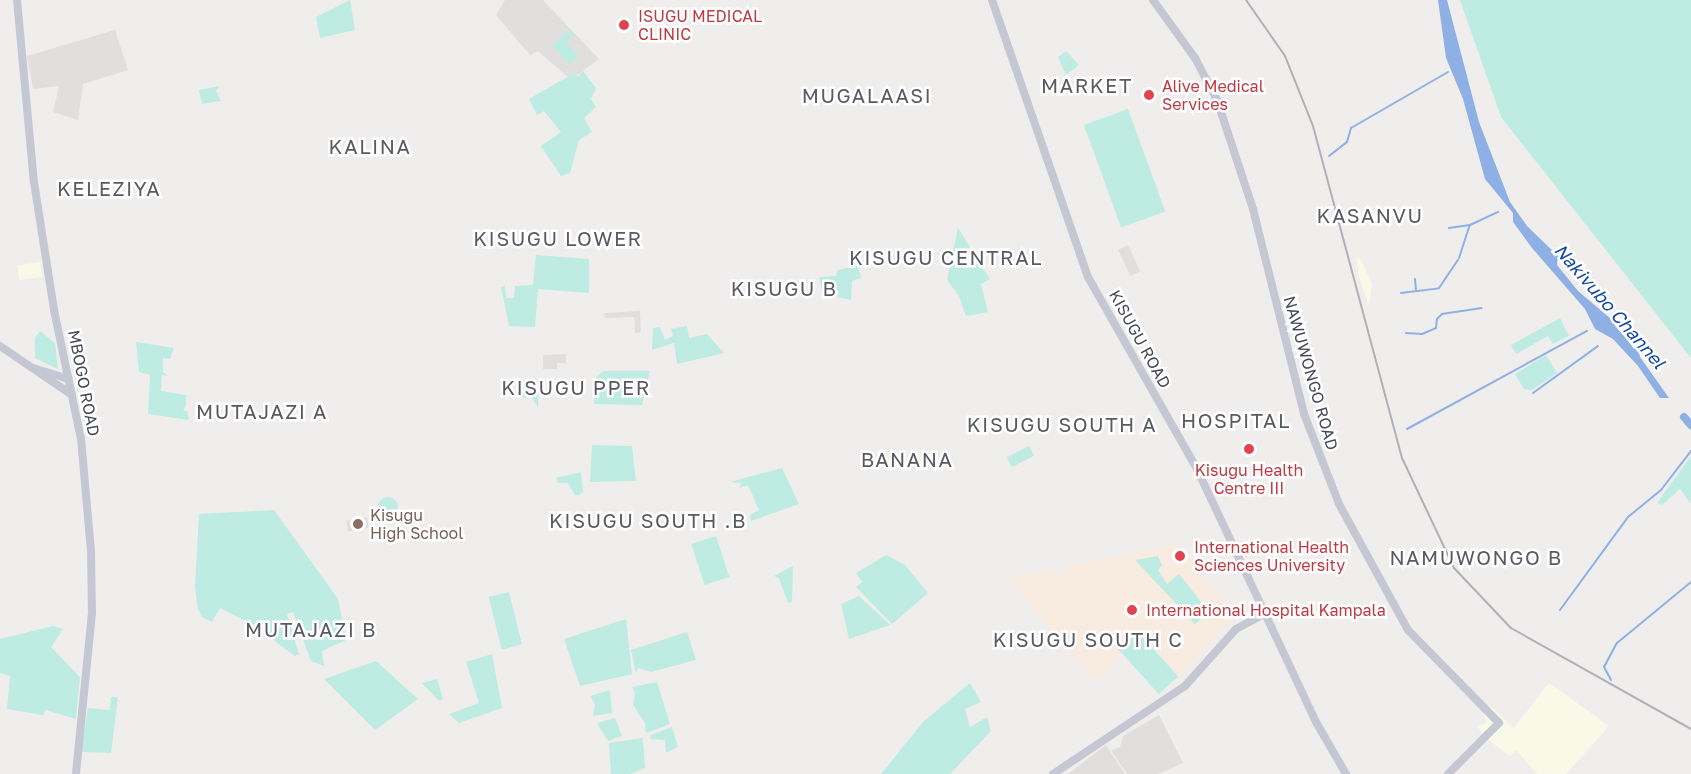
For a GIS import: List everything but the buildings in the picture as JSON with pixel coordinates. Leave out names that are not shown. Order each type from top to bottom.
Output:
[{"type":"street","name":"MBOGO ROAD","points":[[17,0],[34,182],[68,379],[81,439],[92,581],[76,774]]},
{"type":"street","name":"KISUGU ROAD","points":[[992,0],[1088,277],[1197,469],[1316,722],[1346,774]]},
{"type":"street","name":"NAWUWONGO ROAD","points":[[1156,1],[1195,58],[1217,100],[1253,209],[1304,414],[1339,504],[1408,630],[1498,723],[1448,774]]},
{"type":"street","points":[[0,346],[33,368],[68,379]]},
{"type":"street","points":[[33,368],[38,375],[72,395]]},
{"type":"street","points":[[1053,774],[1185,686],[1236,629],[1266,612]]},
{"type":"shaded area","points":[[505,0],[543,0],[599,59],[571,80],[538,51],[530,55],[496,15]]},
{"type":"shaded area","points":[[115,30],[128,70],[83,84],[78,120],[53,112],[59,86],[33,89],[27,56]]},
{"type":"shaded area","points":[[1128,245],[1140,271],[1130,276],[1118,250]]},
{"type":"shaded area","points":[[1360,258],[1372,284],[1369,306],[1358,274],[1357,259]]},
{"type":"shaded area","points":[[40,262],[42,277],[19,280],[17,265]]},
{"type":"shaded area","points":[[640,311],[641,332],[635,333],[634,317],[605,318],[604,313]]},
{"type":"shaded area","points":[[566,354],[566,363],[557,363],[557,369],[543,369],[543,355]]},
{"type":"shaded area","name":"Kisugu High School","points":[[367,517],[369,528],[348,531],[346,521]]},
{"type":"shaded area","name":"International Hospital Kampala","points":[[1179,543],[1235,616],[1179,676],[1139,631],[1097,683],[1009,580],[1050,568],[1057,575],[1066,567]]},
{"type":"shaded area","points":[[1549,683],[1609,726],[1566,774],[1537,774],[1516,750],[1510,756],[1486,738],[1477,726],[1487,723],[1484,715],[1491,707],[1514,728]]},
{"type":"shaded area","points":[[1159,715],[1183,763],[1158,774],[1127,774],[1111,750],[1120,747],[1123,736]]},
{"type":"shaded area","points":[[1106,745],[1125,774],[1068,774]]},
{"type":"green space","points":[[350,0],[355,30],[320,38],[316,17]]},
{"type":"green space","points":[[1460,0],[1691,0],[1691,358],[1501,117]]},
{"type":"green space","points":[[570,29],[574,34],[566,42],[579,56],[569,64],[552,46]]},
{"type":"green space","points":[[1066,51],[1079,65],[1066,75],[1058,57]]},
{"type":"green space","points":[[583,71],[596,88],[591,99],[596,107],[584,118],[592,132],[579,140],[570,173],[561,176],[541,146],[561,132],[544,111],[537,115],[529,99],[574,73],[578,77]]},
{"type":"green space","points":[[220,86],[216,91],[221,101],[202,104],[199,90]]},
{"type":"green space","points":[[1128,109],[1165,211],[1121,228],[1084,125]]},
{"type":"green space","points":[[958,228],[990,279],[981,284],[988,312],[966,316],[959,296],[947,280]]},
{"type":"green space","points":[[536,255],[589,259],[589,293],[538,289],[535,327],[509,326],[501,287],[505,286],[506,298],[514,298],[515,286],[533,285]]},
{"type":"green space","points":[[858,266],[861,278],[852,281],[851,300],[837,297],[839,292],[833,289],[822,292],[819,277],[836,276],[837,270]]},
{"type":"green space","points":[[1560,318],[1569,336],[1553,344],[1548,336],[1516,354],[1511,345]]},
{"type":"green space","points":[[687,326],[689,338],[707,334],[724,353],[677,364],[674,343],[652,350],[653,328],[660,327],[665,340],[673,336],[671,329]]},
{"type":"green space","points":[[40,331],[55,343],[58,369],[35,358],[35,338]]},
{"type":"green space","points":[[136,342],[174,348],[170,359],[163,358],[163,372],[168,376],[162,375],[161,391],[186,395],[186,406],[183,410],[187,411],[189,420],[148,414],[150,375],[139,372]]},
{"type":"green space","points":[[1546,355],[1557,373],[1532,390],[1524,389],[1515,374]]},
{"type":"green space","points":[[603,371],[650,371],[642,405],[594,404],[596,378]]},
{"type":"green space","points":[[539,381],[538,408],[531,396],[523,398],[520,383]]},
{"type":"green space","points":[[592,445],[632,446],[636,481],[590,482]]},
{"type":"green space","points":[[1029,446],[1034,456],[1012,467],[1007,457]]},
{"type":"green space","points":[[1691,456],[1691,504],[1680,489],[1662,505],[1657,503]]},
{"type":"green space","points":[[782,468],[799,504],[751,521],[750,515],[759,510],[748,485],[739,488],[742,483],[730,482]]},
{"type":"green space","points":[[581,472],[583,492],[579,495],[575,495],[568,483],[558,483],[556,478]]},
{"type":"green space","points":[[388,497],[395,500],[398,507],[395,514],[388,517],[381,514],[378,507],[381,500]]},
{"type":"green space","points":[[274,510],[338,599],[346,640],[322,651],[324,666],[311,661],[293,612],[287,614],[299,654],[295,656],[252,624],[220,608],[212,622],[202,617],[198,609],[195,587],[199,514]]},
{"type":"green space","points":[[716,536],[729,577],[705,585],[691,544]]},
{"type":"green space","points":[[886,555],[905,565],[928,593],[892,624],[856,587],[862,582],[856,573]]},
{"type":"green space","points":[[1158,556],[1162,565],[1158,570],[1167,584],[1179,574],[1209,612],[1195,624],[1135,560]]},
{"type":"green space","points":[[793,566],[792,602],[788,603],[779,578],[774,576]]},
{"type":"green space","points":[[509,592],[522,644],[502,649],[489,597]]},
{"type":"green space","points":[[859,596],[890,625],[849,639],[841,604]]},
{"type":"green space","points":[[626,619],[632,674],[580,686],[564,639]]},
{"type":"green space","points":[[53,626],[63,629],[51,647],[80,677],[76,719],[46,710],[43,715],[7,709],[10,676],[0,673],[0,639]]},
{"type":"green space","points":[[687,632],[696,660],[651,672],[638,668],[636,673],[631,650]]},
{"type":"green space","points":[[1138,632],[1178,677],[1159,694],[1119,649]]},
{"type":"green space","points":[[492,654],[502,708],[459,723],[449,714],[479,703],[466,662]]},
{"type":"green space","points":[[376,661],[418,699],[375,730],[324,679]]},
{"type":"green space","points":[[437,679],[443,699],[439,701],[422,683]]},
{"type":"green space","points":[[657,682],[670,724],[646,733],[645,723],[633,705],[635,693],[632,687]]},
{"type":"green space","points":[[970,683],[981,702],[965,709],[970,727],[987,717],[991,731],[950,774],[881,774],[924,721]]},
{"type":"green space","points":[[610,690],[612,713],[593,716],[595,704],[590,696]]},
{"type":"green space","points":[[111,697],[118,697],[111,753],[81,752],[88,708],[110,710]]},
{"type":"green space","points":[[615,718],[622,736],[608,741],[597,723]]},
{"type":"green space","points":[[672,727],[678,747],[666,753],[665,740],[650,739],[651,735]]},
{"type":"green space","points":[[643,738],[645,768],[630,774],[611,774],[609,743]]},
{"type":"water","points":[[1438,0],[1447,0],[1479,122],[1510,202],[1527,226],[1558,256],[1557,265],[1578,291],[1611,319],[1634,349],[1638,347],[1640,357],[1669,398],[1660,398],[1638,366],[1613,339],[1595,329],[1585,309],[1532,248],[1513,222],[1513,213],[1485,179],[1463,99],[1446,58]]},
{"type":"waterway","points":[[1329,156],[1347,142],[1351,128],[1448,72]]},
{"type":"waterway","points":[[1459,258],[1470,225],[1498,212]]},
{"type":"waterway","points":[[1449,228],[1470,225]]},
{"type":"waterway","points":[[1401,293],[1439,288],[1458,260]]},
{"type":"waterway","points":[[1415,279],[1416,290]]},
{"type":"waterway","points":[[1406,333],[1422,334],[1436,328],[1437,319],[1442,314],[1482,308]]},
{"type":"waterway","points":[[1407,429],[1587,331]]},
{"type":"waterway","points":[[1533,393],[1598,346]]},
{"type":"waterway","name":"Nakivubo Channel","points":[[1684,417],[1691,425]]},
{"type":"waterway","points":[[1560,610],[1628,517],[1661,490],[1691,451]]},
{"type":"waterway","points":[[1611,680],[1604,667],[1617,643],[1691,582]]},
{"type":"railway","points":[[1246,0],[1285,56],[1313,126],[1402,458],[1454,568],[1511,628],[1691,729]]},
{"type":"place","name":"ISUGU MEDICAL CLINIC","points":[[624,25]]},
{"type":"place","name":"Alive Medical Services","points":[[1149,95]]},
{"type":"place","name":"Kisugu Health Centre III","points":[[1249,449]]},
{"type":"place","name":"Kisugu High School","points":[[358,524]]},
{"type":"place","name":"International Health Sciences University","points":[[1180,556]]},
{"type":"place","name":"International Hospital Kampala","points":[[1132,610]]},
{"type":"district","name":"MARKET","points":[[1087,85]]},
{"type":"district","name":"MUGALAASI","points":[[867,95]]},
{"type":"district","name":"KALINA","points":[[370,146]]},
{"type":"district","name":"KELEZIYA","points":[[109,188]]},
{"type":"district","name":"KASANVU","points":[[1370,215]]},
{"type":"district","name":"KISUGU LOWER","points":[[558,238]]},
{"type":"district","name":"KISUGU CENTRAL","points":[[946,257]]},
{"type":"district","name":"KISUGU B","points":[[784,288]]},
{"type":"district","name":"KISUGU PPER","points":[[576,387]]},
{"type":"district","name":"MUTAJAZI A","points":[[262,411]]},
{"type":"district","name":"HOSPITAL","points":[[1236,420]]},
{"type":"district","name":"KISUGU SOUTH A","points":[[1062,424]]},
{"type":"district","name":"BANANA","points":[[907,459]]},
{"type":"district","name":"KISUGU SOUTH .B","points":[[648,520]]},
{"type":"district","name":"NAMUWONGO B","points":[[1476,557]]},
{"type":"district","name":"MUTAJAZI B","points":[[311,629]]},
{"type":"district","name":"KISUGU SOUTH C","points":[[1088,639]]}]
